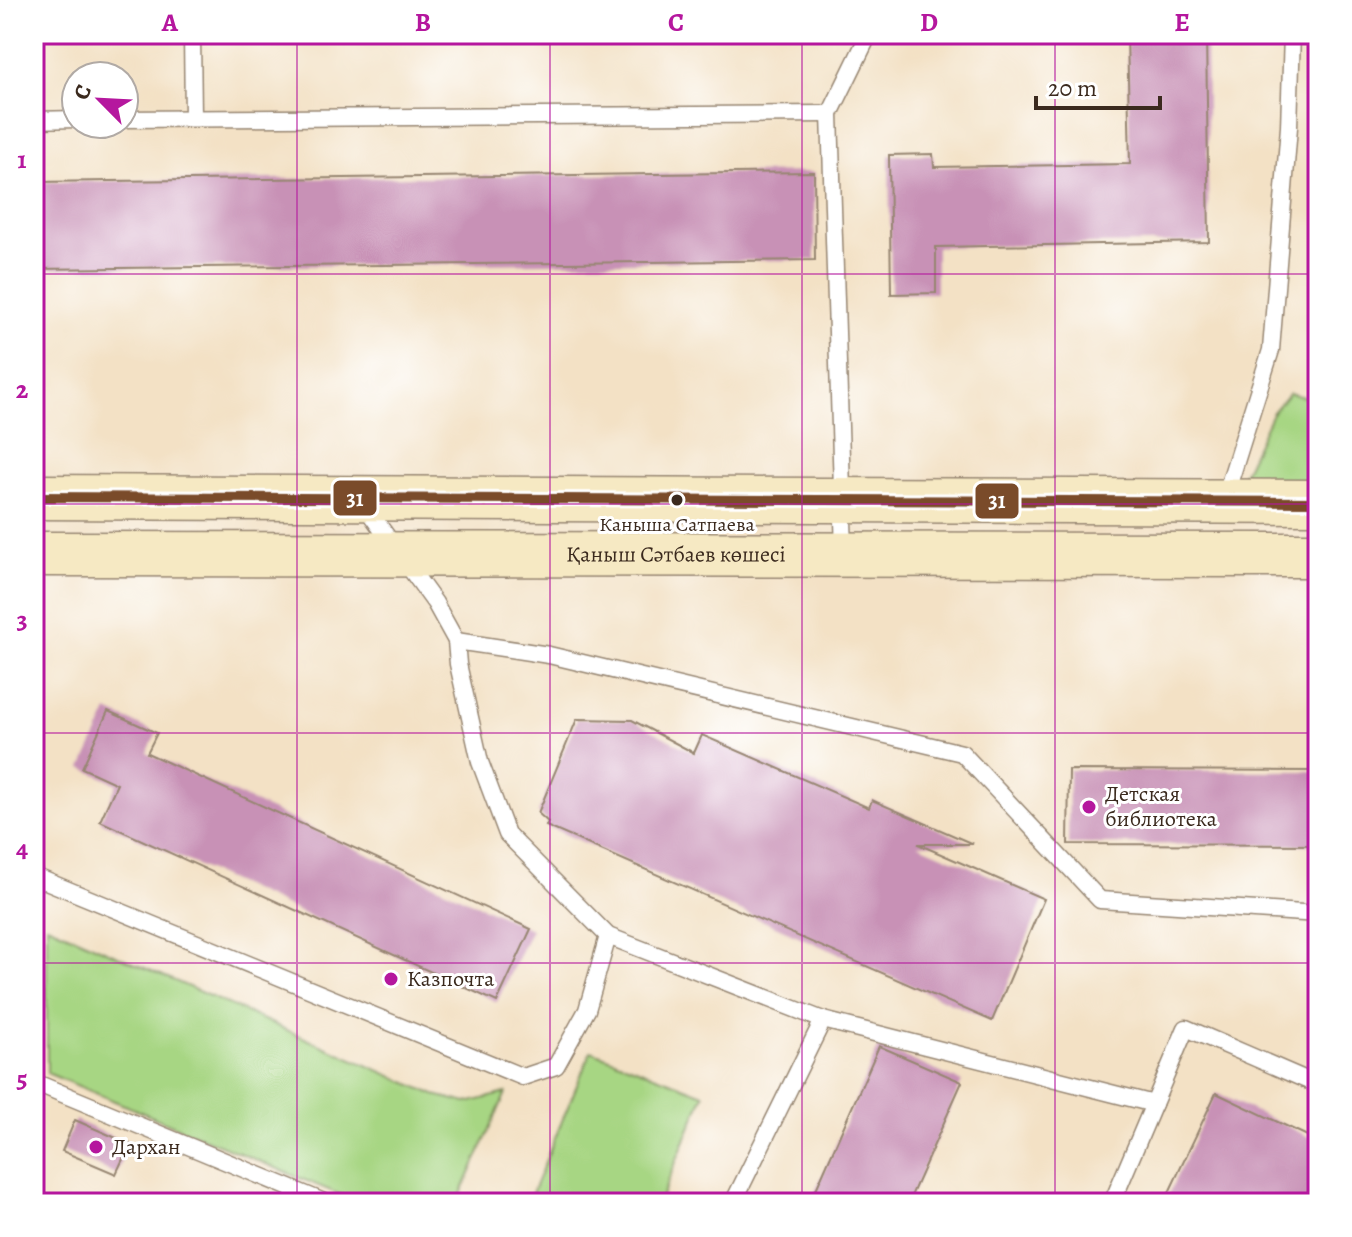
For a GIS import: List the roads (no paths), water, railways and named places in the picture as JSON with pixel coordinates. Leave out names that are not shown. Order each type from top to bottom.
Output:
[{"type":"main road","points":[[34,497],[1318,502]]},
{"type":"main road","name":"Қаныш Сәтбаев көшесі","points":[[34,554],[1318,555]]},
{"type":"lane","points":[[192,34],[193,118]]},
{"type":"lane","points":[[844,555],[830,114],[869,34]]},
{"type":"lane","points":[[1224,502],[1271,350],[1289,127],[1292,34]]},
{"type":"lane","points":[[140,119],[830,114]]},
{"type":"lane","points":[[34,120],[60,119]]},
{"type":"lane","points":[[359,498],[435,603],[456,641],[458,664],[480,762],[507,834],[608,936],[823,1020],[1154,1104]]},
{"type":"lane","points":[[456,641],[549,655],[962,753],[1100,900],[1318,914]]},
{"type":"lane","points":[[34,876],[523,1077],[556,1066],[587,1010],[608,936]]},
{"type":"lane","points":[[733,1203],[823,1020]]},
{"type":"lane","points":[[1112,1203],[1186,1028],[1318,1085]]},
{"type":"lane","points":[[34,1082],[326,1203]]},
{"type":"place","name":"Каныша Сатпаева","points":[[677,500]]},
{"type":"place","name":"Детская библиотека","points":[[1089,807]]},
{"type":"place","name":"Казпочта","points":[[391,979]]},
{"type":"place","name":"Дархан","points":[[96,1147]]}]
